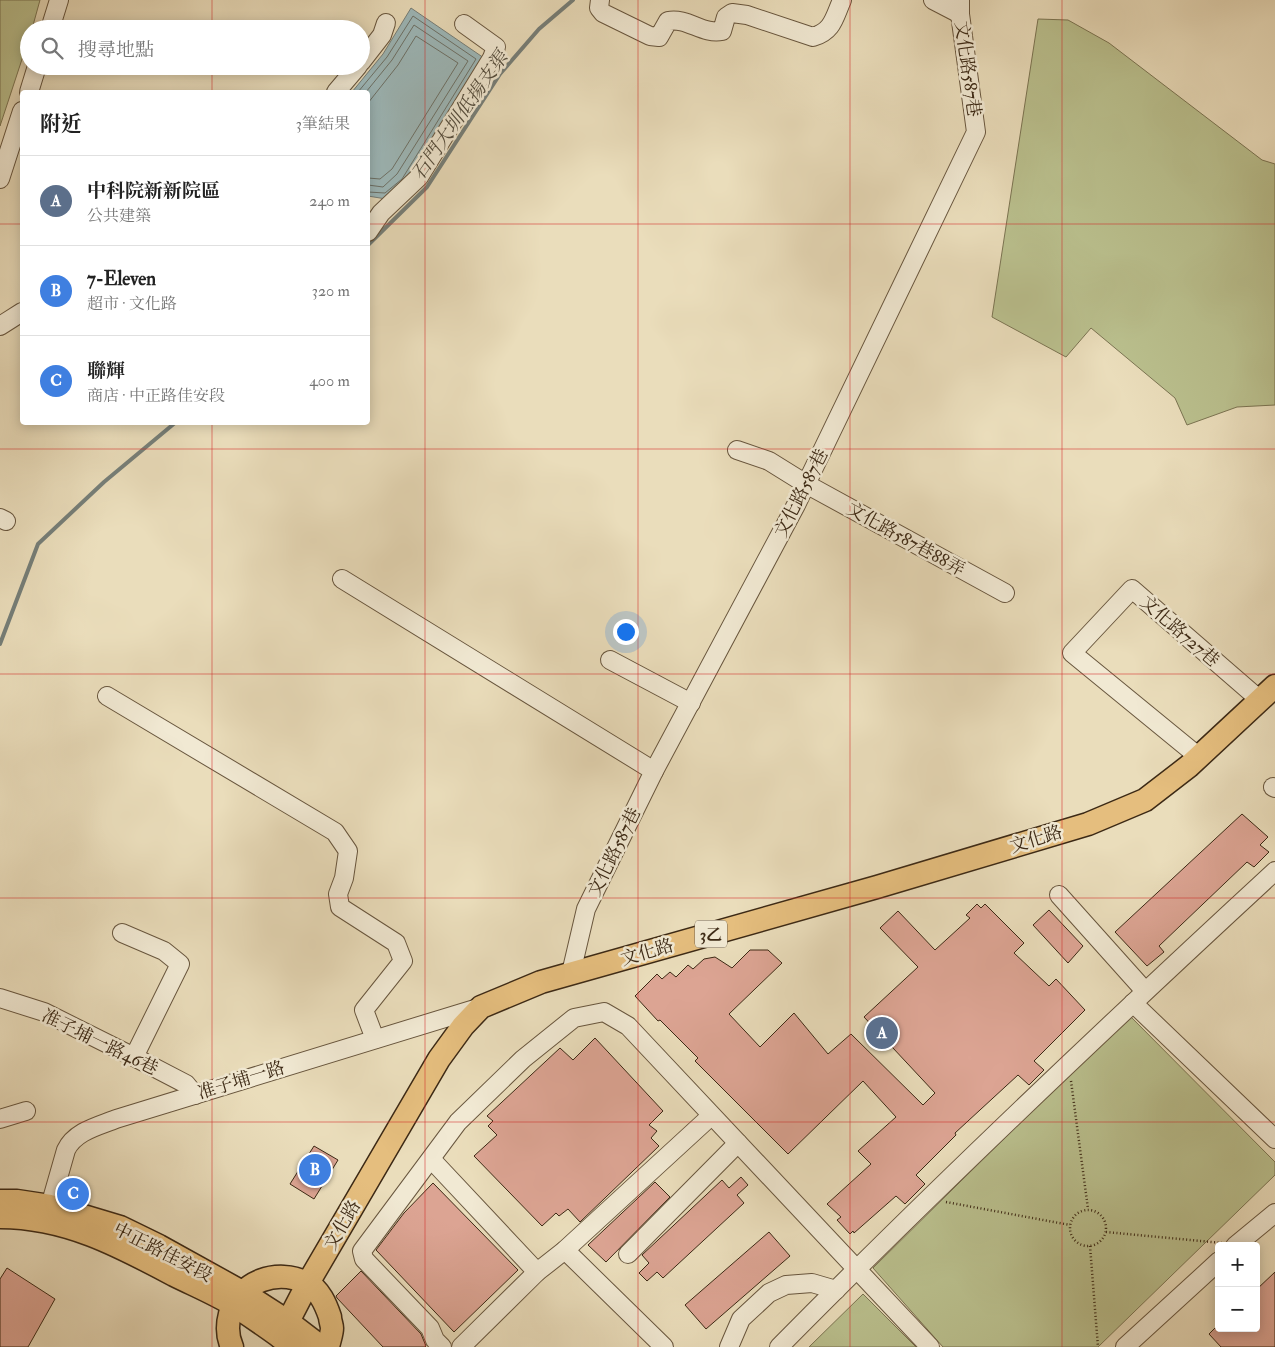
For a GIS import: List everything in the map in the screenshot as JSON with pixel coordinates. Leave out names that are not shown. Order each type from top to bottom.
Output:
[{"type":"main road","name":"文化路","points":[[284,1338],[308,1284],[440,1059],[463,1026],[481,1007],[534,984],[877,887],[1088,824],[1145,800],[1199,757],[1268,692]]},
{"type":"main road","name":"中正路佳安段","points":[[0,1201],[50,1206],[120,1227],[159,1246],[237,1298],[284,1338],[321,1347]]},
{"type":"main road","name":"中正路佳安段","points":[[0,1217],[22,1217],[52,1222],[89,1233],[237,1298]]},
{"type":"main road","points":[[232,1347],[228,1339],[227,1322],[237,1298],[255,1282],[270,1277],[288,1277],[308,1284],[326,1304],[332,1328],[328,1347]]},
{"type":"lane","points":[[53,20],[59,0]]},
{"type":"lane","points":[[600,0],[599,8],[603,13],[650,36],[659,37],[668,21],[677,19],[715,32],[722,31],[726,17],[732,13],[747,15],[813,37],[829,30],[842,0]]},
{"type":"lane","points":[[933,0],[960,7]]},
{"type":"lane","name":"文化路587巷","points":[[571,973],[586,909],[654,771],[806,484],[976,132],[960,7]]},
{"type":"lane","points":[[370,50],[382,35],[386,23]]},
{"type":"lane","points":[[371,219],[419,177],[492,58],[496,47],[464,24]]},
{"type":"lane","points":[[30,90],[34,75]]},
{"type":"lane","points":[[338,90],[350,75]]},
{"type":"lane","points":[[0,179],[20,117]]},
{"type":"lane","points":[[0,326],[20,313]]},
{"type":"lane","name":"文化路587巷88弄","points":[[737,450],[768,461],[1005,594]]},
{"type":"lane","points":[[342,579],[654,771]]},
{"type":"lane","name":"文化路727巷","points":[[1199,757],[1072,653],[1132,589],[1268,692]]},
{"type":"lane","points":[[610,660],[690,703]]},
{"type":"lane","points":[[107,696],[335,832],[348,851],[344,878],[338,894],[340,907],[396,943],[403,961],[364,1010],[375,1039]]},
{"type":"lane","points":[[779,1347],[856,1268],[1139,997],[1275,871]]},
{"type":"lane","points":[[1059,895],[1139,997],[1275,1139]]},
{"type":"lane","points":[[122,933],[164,951],[180,964],[134,1057]]},
{"type":"lane","name":"准子埔一路46巷","points":[[0,998],[44,1012],[186,1084],[195,1095]]},
{"type":"lane","name":"准子埔一路","points":[[50,1206],[66,1150],[70,1142],[81,1134],[116,1119],[481,1007]]},
{"type":"lane","points":[[442,1347],[435,1340],[430,1328],[364,1259],[362,1251],[458,1122],[523,1059],[574,1018],[604,1012],[628,1026],[930,1347]]},
{"type":"lane","points":[[0,1119],[26,1111]]},
{"type":"lane","points":[[461,1347],[537,1272],[564,1250],[711,1116]]},
{"type":"lane","points":[[628,1254],[738,1143]]},
{"type":"lane","points":[[431,1159],[537,1272]]},
{"type":"lane","points":[[1240,1242],[1275,1213]]},
{"type":"lane","points":[[564,1250],[664,1347]]},
{"type":"lane","points":[[1125,1347],[1215,1265]]},
{"type":"lane","points":[[729,1347],[741,1320],[769,1293],[786,1285],[812,1283],[836,1290]]},
{"type":"path","points":[[1068,1065],[1088,1209]]},
{"type":"path","points":[[929,1199],[1070,1225]]},
{"type":"path","points":[[1088,1209],[1103,1216],[1106,1221],[1106,1232],[1100,1242],[1090,1246],[1082,1245],[1076,1242],[1070,1231],[1070,1225],[1076,1214],[1088,1209]]},
{"type":"path","points":[[1106,1232],[1215,1243]]},
{"type":"path","points":[[1090,1246],[1098,1347]]},
{"type":"green space","points":[[0,0],[40,0],[34,20],[20,20],[20,65],[0,126]]},
{"type":"green space","points":[[1038,19],[1068,20],[1109,43],[1262,160],[1275,164],[1275,405],[1237,407],[1187,425],[1175,398],[1091,328],[1066,357],[992,317]]},
{"type":"green space","points":[[1129,1015],[1275,1162],[1275,1175],[1098,1347],[943,1347],[873,1268]]},
{"type":"green space","points":[[863,1294],[916,1347],[809,1347]]},
{"type":"water","points":[[411,8],[484,58],[406,182],[386,199],[370,196],[370,90],[354,90],[366,75],[370,75],[370,70],[383,54]]},
{"type":"building","points":[[1242,814],[1268,837],[1260,845],[1269,852],[1254,867],[1247,862],[1159,946],[1164,952],[1147,966],[1115,932]]},
{"type":"building","points":[[977,904],[981,908],[985,904],[1024,943],[1014,953],[1049,986],[1056,979],[1085,1010],[1034,1061],[1044,1070],[1029,1085],[1018,1075],[955,1133],[956,1135],[916,1175],[925,1184],[905,1204],[896,1196],[854,1233],[853,1231],[850,1234],[837,1220],[841,1217],[827,1204],[871,1164],[858,1151],[896,1117],[863,1081],[788,1154],[695,1061],[698,1058],[660,1020],[658,1021],[635,996],[657,974],[662,979],[670,972],[676,977],[688,965],[693,969],[704,959],[715,957],[732,968],[750,950],[768,950],[782,963],[729,1014],[760,1047],[794,1013],[828,1054],[851,1034],[923,1105],[935,1093],[864,1017],[918,967],[880,928],[898,911],[935,950],[970,918],[966,915]]},
{"type":"building","points":[[1049,910],[1083,946],[1068,963],[1033,925]]},
{"type":"building","points":[[595,1038],[663,1111],[649,1125],[657,1131],[651,1138],[659,1146],[580,1222],[568,1209],[559,1216],[556,1213],[542,1226],[474,1156],[497,1135],[488,1126],[493,1121],[487,1116],[560,1048],[573,1060]]},
{"type":"building","points":[[314,1146],[338,1160],[314,1199],[290,1184]]},
{"type":"building","points":[[741,1177],[748,1185],[737,1195],[744,1203],[663,1278],[657,1272],[647,1281],[639,1273],[649,1263],[642,1255],[722,1180],[729,1188]]},
{"type":"building","points":[[655,1182],[670,1197],[606,1262],[588,1245]]},
{"type":"building","points":[[433,1183],[518,1270],[454,1332],[376,1250],[404,1213]]},
{"type":"building","points":[[769,1232],[790,1256],[706,1329],[685,1305]]},
{"type":"building","points":[[7,1268],[55,1299],[28,1347],[0,1347],[0,1279]]},
{"type":"building","points":[[361,1271],[421,1334],[425,1347],[383,1347],[337,1298],[336,1296]]},
{"type":"building","points":[[1275,1272],[1275,1347],[1221,1347],[1209,1334],[1215,1328],[1215,1332],[1260,1332],[1260,1286]]},
{"type":"waterway","name":"石門大圳低揚支渠","points":[[370,243],[427,187],[500,74],[539,29],[573,0]]},
{"type":"waterway","name":"石門大圳低揚支渠","points":[[0,644],[38,544],[104,482],[172,425]]},
{"type":"place","name":"中科院新新院區","points":[[882,1033]]},
{"type":"place","name":"7-Eleven","points":[[315,1170]]},
{"type":"place","name":"聯輝","points":[[73,1194]]}]
